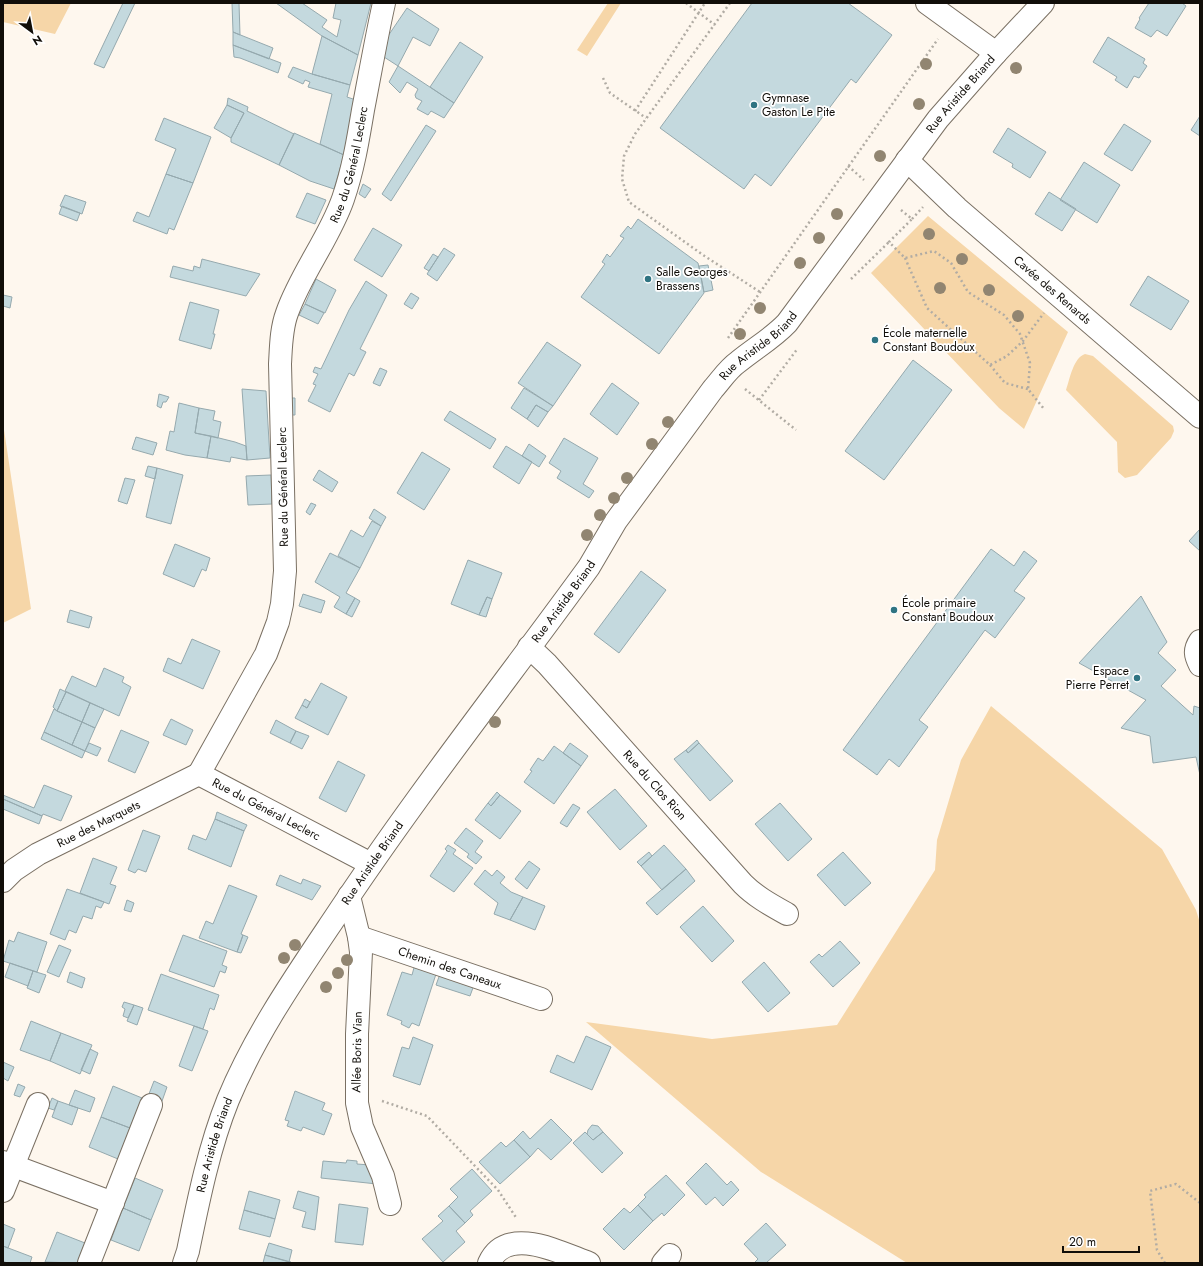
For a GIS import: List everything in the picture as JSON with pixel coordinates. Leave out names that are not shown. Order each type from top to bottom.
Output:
[{"type":"street","name":"Rue du Général Leclerc","points":[[371,864],[199,774],[266,654],[278,622],[282,604],[285,571],[280,372],[282,338],[286,315],[291,302],[336,218],[348,183],[357,148],[384,3]]},
{"type":"street","points":[[927,3],[996,53]]},
{"type":"street","name":"Rue Aristide Briand","points":[[184,1263],[212,1146],[236,1083],[255,1045],[283,997],[349,896],[529,647],[589,567],[624,508],[709,394],[725,374],[738,362],[779,332],[787,323],[938,119],[996,53],[1043,3]]},
{"type":"street","name":"Cavée des Renards","points":[[907,160],[957,208],[1200,417]]},
{"type":"street","points":[[1200,641],[1196,647],[1195,656],[1200,665]]},
{"type":"street","name":"Rue du Clos Rion","points":[[529,647],[546,664],[743,884],[766,902],[787,914]]},
{"type":"street","name":"Rue des Marquets","points":[[3,881],[14,870],[38,854],[199,774]]},
{"type":"street","name":"Allée Boris Vian","points":[[349,896],[360,937],[361,952],[357,1034],[357,1103],[362,1127],[383,1176],[390,1204]]},
{"type":"street","name":"Chemin des Caneaux","points":[[360,937],[540,999]]},
{"type":"street","points":[[3,1191],[8,1164],[38,1104]]},
{"type":"street","points":[[89,1263],[151,1105]]},
{"type":"street","points":[[8,1164],[113,1203]]},
{"type":"street","points":[[489,1263],[492,1256],[509,1245],[518,1242],[532,1243],[589,1263]]},
{"type":"path","points":[[686,3],[715,26]]},
{"type":"path","points":[[635,111],[705,3]]},
{"type":"path","points":[[730,3],[715,26],[635,134],[624,156],[622,180],[629,202],[703,255],[760,292]]},
{"type":"path","points":[[724,343],[951,20]]},
{"type":"path","points":[[603,78],[610,93],[646,118]]},
{"type":"path","points":[[882,194],[912,219],[889,242],[906,258],[927,308],[990,365],[1005,383],[1028,389],[1044,409]]},
{"type":"path","points":[[906,258],[934,251],[951,263],[968,292],[1004,315],[1020,334],[1023,341],[1030,363],[1028,389]]},
{"type":"path","points":[[990,365],[1008,356],[1023,341],[1058,296]]},
{"type":"path","points":[[725,374],[796,430]]},
{"type":"path","points":[[356,1093],[427,1116],[498,1190],[532,1243]]},
{"type":"path","points":[[1165,1263],[1157,1250],[1150,1191],[1176,1184],[1200,1203]]},
{"type":"shaded area","points":[[3,3],[71,3],[55,34],[3,22]]},
{"type":"shaded area","points":[[608,3],[621,3],[587,56],[577,50]]},
{"type":"shaded area","points":[[928,216],[1068,332],[1024,429],[999,408],[871,273]]},
{"type":"shaded area","points":[[1085,354],[1093,356],[1173,426],[1174,431],[1171,438],[1137,475],[1125,478],[1118,472],[1117,442],[1066,390],[1075,364],[1081,356]]},
{"type":"shaded area","points":[[3,423],[31,609],[3,623]]},
{"type":"shaded area","points":[[991,706],[1162,849],[1196,910],[1200,923],[1200,1263],[907,1263],[761,1172],[586,1022],[712,1039],[837,1025],[935,870],[937,840],[961,760]]},
{"type":"building","points":[[123,3],[135,3],[104,68],[94,64]]},
{"type":"building","points":[[232,3],[239,3],[240,35],[233,32]]},
{"type":"building","points":[[276,3],[302,3],[327,20],[322,27],[337,37],[341,20],[333,18],[336,3],[371,3],[358,55],[322,36]]},
{"type":"building","name":"Gymnase Gaston Le Pite","points":[[752,3],[848,3],[892,35],[856,83],[851,79],[771,186],[755,174],[744,189],[660,128]]},
{"type":"building","points":[[1149,3],[1182,3],[1186,6],[1167,36],[1157,30],[1151,37],[1135,28],[1140,19],[1139,18]]},
{"type":"building","points":[[407,8],[439,29],[430,46],[413,37],[398,66],[384,57],[388,36]]},
{"type":"building","points":[[233,32],[273,48],[269,59],[233,45]]},
{"type":"building","points":[[322,36],[358,55],[350,85],[312,74]]},
{"type":"building","points":[[1108,37],[1145,59],[1143,63],[1147,66],[1139,78],[1134,76],[1127,88],[1115,80],[1117,77],[1093,62]]},
{"type":"building","points":[[460,42],[483,57],[454,103],[430,87]]},
{"type":"building","points":[[233,45],[281,63],[278,73],[234,57]]},
{"type":"building","points":[[398,66],[454,103],[444,118],[431,111],[428,115],[417,109],[422,101],[416,98],[415,95],[418,89],[407,82],[400,93],[389,82]]},
{"type":"building","points":[[293,67],[350,85],[347,97],[359,101],[344,155],[320,144],[332,94],[308,87],[310,82],[305,80],[303,84],[288,77]]},
{"type":"building","points":[[228,98],[248,107],[247,111],[294,134],[279,165],[231,142],[231,138],[244,113],[227,105]]},
{"type":"building","points":[[227,105],[244,113],[231,138],[214,128]]},
{"type":"building","points":[[1200,116],[1200,136],[1191,130]]},
{"type":"building","points":[[164,118],[211,137],[193,183],[166,174],[176,149],[155,140]]},
{"type":"building","points":[[1124,124],[1151,141],[1132,171],[1104,154]]},
{"type":"building","points":[[426,125],[436,131],[391,201],[382,194]]},
{"type":"building","points":[[1008,128],[1046,152],[1030,178],[1012,167],[1013,164],[993,152]]},
{"type":"building","points":[[294,133],[344,155],[334,189],[310,181],[279,165]]},
{"type":"building","points":[[1084,162],[1120,185],[1097,223],[1060,200]]},
{"type":"building","points":[[166,174],[193,183],[174,230],[169,228],[167,234],[133,221],[137,212],[149,217]]},
{"type":"building","points":[[363,184],[371,189],[365,198],[359,194]]},
{"type":"building","points":[[1049,192],[1076,209],[1062,231],[1035,214]]},
{"type":"building","points":[[307,193],[326,200],[315,224],[296,217]]},
{"type":"building","points":[[65,195],[86,202],[82,214],[60,206]]},
{"type":"building","points":[[62,206],[80,213],[77,221],[59,214]]},
{"type":"building","name":"Salle Georges Brassens","points":[[638,219],[698,263],[704,293],[659,354],[581,297],[605,264],[602,262],[607,254],[610,257],[624,238],[620,236],[628,226],[631,229]]},
{"type":"building","points":[[373,228],[402,245],[382,277],[354,260]]},
{"type":"building","points":[[444,248],[455,255],[437,281],[427,274]]},
{"type":"building","points":[[433,254],[438,257],[429,271],[424,268]]},
{"type":"building","points":[[202,259],[260,274],[246,296],[170,277],[173,266],[193,271],[194,266],[200,268]]},
{"type":"building","points":[[708,265],[713,290],[704,292],[699,266]]},
{"type":"building","points":[[1148,276],[1189,301],[1171,330],[1130,305]]},
{"type":"building","points":[[316,279],[336,290],[325,313],[305,304]]},
{"type":"building","points":[[366,281],[387,295],[360,349],[366,352],[354,376],[349,373],[330,412],[308,401],[316,385],[313,384],[318,374],[313,372],[315,367],[321,369],[349,310]]},
{"type":"building","points":[[411,293],[419,298],[412,309],[404,304]]},
{"type":"building","points":[[3,295],[12,297],[10,308],[3,306]]},
{"type":"building","points":[[190,302],[219,310],[211,349],[179,340]]},
{"type":"building","points":[[305,304],[324,313],[318,324],[299,315]]},
{"type":"building","points":[[547,342],[581,365],[553,406],[518,383]]},
{"type":"building","points":[[913,360],[952,390],[884,480],[845,451]]},
{"type":"building","points":[[380,368],[387,371],[380,386],[373,383]]},
{"type":"building","points":[[612,383],[639,403],[617,435],[590,414]]},
{"type":"building","points":[[524,388],[553,406],[548,412],[536,405],[527,419],[511,408]]},
{"type":"building","points":[[242,389],[266,391],[270,458],[247,460]]},
{"type":"building","points":[[159,394],[169,397],[166,402],[163,402],[161,408],[157,406]]},
{"type":"building","points":[[289,398],[295,398],[295,415],[289,415]]},
{"type":"building","points":[[179,403],[199,408],[195,433],[211,436],[207,458],[185,455],[166,450],[170,431],[174,432]]},
{"type":"building","points":[[536,405],[548,412],[538,427],[527,419]]},
{"type":"building","points":[[199,408],[215,411],[213,420],[221,422],[218,438],[195,433]]},
{"type":"building","points":[[450,411],[496,439],[490,449],[444,420]]},
{"type":"building","points":[[211,436],[246,446],[247,460],[231,457],[230,462],[207,458]]},
{"type":"building","points":[[136,437],[157,443],[153,455],[132,449]]},
{"type":"building","points":[[564,438],[598,458],[583,484],[594,491],[589,498],[557,478],[561,471],[549,463]]},
{"type":"building","points":[[529,444],[546,456],[539,467],[522,456]]},
{"type":"building","points":[[506,446],[532,462],[519,484],[493,467]]},
{"type":"building","points":[[422,452],[450,469],[424,510],[397,493]]},
{"type":"building","points":[[148,466],[157,468],[155,479],[145,476]]},
{"type":"building","points":[[157,468],[183,475],[171,524],[146,517]]},
{"type":"building","points":[[319,470],[338,482],[332,492],[313,480]]},
{"type":"building","points":[[271,475],[272,504],[248,505],[246,476]]},
{"type":"building","points":[[125,478],[135,480],[127,504],[118,501]]},
{"type":"building","points":[[311,503],[316,505],[310,515],[306,512]]},
{"type":"building","points":[[374,509],[386,517],[381,526],[369,518]]},
{"type":"building","points":[[372,521],[381,526],[360,568],[338,556],[351,530],[363,537]]},
{"type":"building","points":[[1200,529],[1200,551],[1189,541]]},
{"type":"building","points":[[175,544],[210,558],[206,571],[202,569],[194,587],[163,574]]},
{"type":"building","points":[[991,549],[1014,566],[1024,551],[1037,561],[1014,591],[1025,598],[995,638],[985,630],[919,720],[928,727],[899,767],[889,759],[877,775],[843,750]]},
{"type":"building","points":[[330,553],[360,568],[346,593],[355,598],[346,614],[334,607],[340,597],[315,582]]},
{"type":"building","points":[[468,560],[502,573],[492,599],[487,597],[479,615],[451,604]]},
{"type":"building","points":[[641,571],[666,590],[619,653],[594,634]]},
{"type":"building","points":[[303,594],[325,601],[321,613],[299,606]]},
{"type":"building","name":"Espace Pierre Perret","points":[[1141,596],[1167,642],[1158,653],[1176,670],[1161,686],[1193,715],[1194,706],[1200,708],[1200,775],[1196,757],[1153,763],[1150,736],[1121,728],[1146,700],[1079,663]]},
{"type":"building","points":[[487,597],[492,599],[486,617],[479,615]]},
{"type":"building","points":[[355,598],[360,601],[352,617],[346,614]]},
{"type":"building","points":[[70,610],[92,617],[89,628],[67,622]]},
{"type":"building","points":[[192,639],[220,651],[203,689],[163,671],[168,658],[181,664]]},
{"type":"building","points":[[104,668],[124,677],[122,682],[131,687],[119,716],[65,691],[72,676],[96,687]]},
{"type":"building","points":[[321,683],[347,697],[328,735],[295,718],[302,705],[307,708]]},
{"type":"building","points":[[60,689],[66,692],[57,711],[53,707]]},
{"type":"building","points":[[66,692],[90,703],[82,722],[57,711]]},
{"type":"building","points":[[305,699],[310,702],[307,708],[302,705]]},
{"type":"building","points":[[90,703],[104,709],[95,728],[82,722]]},
{"type":"building","points":[[54,709],[82,722],[72,745],[44,732]]},
{"type":"building","points":[[171,719],[193,730],[186,745],[163,735]]},
{"type":"building","points":[[276,720],[296,731],[290,743],[270,733]]},
{"type":"building","points":[[82,722],[95,728],[85,751],[72,745]]},
{"type":"building","points":[[121,730],[149,742],[135,773],[108,761]]},
{"type":"building","points":[[296,731],[309,736],[302,749],[290,743]]},
{"type":"building","points":[[44,732],[85,751],[82,758],[41,739]]},
{"type":"building","points":[[697,740],[699,743],[688,753],[686,750]]},
{"type":"building","points":[[89,743],[101,748],[97,756],[85,751]]},
{"type":"building","points":[[570,743],[588,756],[581,766],[563,753]]},
{"type":"building","points":[[699,743],[733,781],[710,801],[674,759],[686,750],[688,753]]},
{"type":"building","points":[[554,746],[581,766],[554,804],[524,782],[532,771],[530,770],[538,758],[543,761]]},
{"type":"building","points":[[338,761],[365,775],[346,812],[319,798]]},
{"type":"building","points":[[44,785],[72,796],[61,821],[43,814],[42,816],[3,799],[3,795],[34,808]]},
{"type":"building","points":[[615,789],[647,826],[620,850],[587,812]]},
{"type":"building","points":[[497,792],[500,795],[491,806],[488,803]]},
{"type":"building","points":[[500,795],[521,811],[500,839],[475,820],[488,803],[491,806]]},
{"type":"building","points":[[3,799],[42,816],[39,824],[3,809]]},
{"type":"building","points":[[780,803],[812,839],[788,861],[755,824]]},
{"type":"building","points":[[573,804],[580,808],[567,827],[560,823]]},
{"type":"building","points":[[217,812],[247,825],[244,831],[215,819]]},
{"type":"building","points":[[215,819],[244,831],[231,867],[188,849],[193,835],[206,840]]},
{"type":"building","points":[[466,828],[483,841],[475,852],[482,857],[476,864],[467,857],[469,854],[454,843]]},
{"type":"building","points":[[143,830],[160,836],[146,872],[138,869],[135,873],[128,870]]},
{"type":"building","points":[[448,845],[456,850],[453,854],[473,868],[454,892],[430,876],[447,851],[445,849]]},
{"type":"building","points":[[664,845],[686,869],[662,890],[641,866]]},
{"type":"building","points":[[649,852],[652,856],[641,866],[637,862]]},
{"type":"building","points":[[843,852],[871,883],[845,906],[817,875]]},
{"type":"building","points":[[93,858],[117,867],[110,884],[116,886],[109,904],[80,893]]},
{"type":"building","points":[[529,861],[540,869],[527,889],[515,879]]},
{"type":"building","points":[[686,869],[695,881],[657,915],[646,903]]},
{"type":"building","points":[[485,870],[492,876],[497,870],[505,877],[500,883],[511,892],[523,897],[510,920],[494,914],[498,903],[474,884]]},
{"type":"building","points":[[280,875],[301,884],[303,879],[321,886],[312,900],[276,885]]},
{"type":"building","points":[[229,885],[257,896],[241,934],[243,935],[237,952],[199,938],[206,921],[213,924]]},
{"type":"building","points":[[67,889],[104,902],[101,908],[96,906],[92,919],[83,916],[76,933],[69,930],[65,940],[50,934]]},
{"type":"building","points":[[523,897],[545,906],[535,930],[510,920]]},
{"type":"building","points":[[127,900],[134,903],[131,912],[124,910]]},
{"type":"building","points":[[703,906],[734,941],[712,962],[680,927]]},
{"type":"building","points":[[18,932],[47,942],[37,972],[3,961],[9,940],[14,942]]},
{"type":"building","points":[[183,935],[227,951],[222,965],[227,967],[225,973],[220,971],[214,987],[169,971]]},
{"type":"building","points":[[243,935],[248,937],[241,953],[237,952]]},
{"type":"building","points":[[840,941],[860,963],[833,987],[810,962],[819,954],[822,957]]},
{"type":"building","points":[[59,945],[71,950],[59,977],[47,972]]},
{"type":"building","points":[[764,962],[790,993],[768,1012],[742,982]]},
{"type":"building","points":[[10,963],[33,971],[28,986],[5,977]]},
{"type":"building","points":[[415,964],[437,971],[419,1026],[412,1023],[409,1028],[401,1024],[402,1021],[387,1015],[402,972],[412,975]]},
{"type":"building","points":[[33,971],[46,975],[39,993],[27,988]]},
{"type":"building","points":[[70,972],[85,978],[82,988],[67,982]]},
{"type":"building","points":[[161,974],[219,995],[214,1010],[210,1008],[203,1029],[148,1010]]},
{"type":"building","points":[[440,974],[474,985],[470,996],[436,985]]},
{"type":"building","points":[[124,1002],[134,1005],[128,1018],[123,1016],[125,1009],[122,1007]]},
{"type":"building","points":[[134,1005],[143,1008],[137,1025],[127,1021]]},
{"type":"building","points":[[31,1021],[61,1033],[50,1061],[20,1050]]},
{"type":"building","points":[[194,1026],[208,1031],[192,1071],[179,1066]]},
{"type":"building","points":[[61,1033],[92,1045],[80,1074],[50,1061]]},
{"type":"building","points":[[586,1036],[611,1047],[592,1090],[550,1072],[557,1055],[574,1063]]},
{"type":"building","points":[[413,1037],[433,1045],[420,1085],[393,1076],[402,1047],[409,1049]]},
{"type":"building","points":[[90,1049],[98,1053],[90,1074],[81,1070]]},
{"type":"building","points":[[3,1062],[14,1067],[8,1081],[3,1078]]},
{"type":"building","points":[[154,1081],[167,1087],[161,1104],[147,1099]]},
{"type":"building","points":[[18,1084],[25,1087],[20,1097],[14,1095]]},
{"type":"building","points":[[113,1086],[142,1098],[130,1128],[101,1117]]},
{"type":"building","points":[[75,1090],[95,1098],[90,1112],[69,1105]]},
{"type":"building","points":[[295,1091],[325,1103],[322,1110],[332,1114],[324,1135],[303,1127],[301,1131],[287,1126],[289,1121],[285,1120]]},
{"type":"building","points":[[52,1098],[58,1101],[54,1110],[48,1108]]},
{"type":"building","points":[[58,1101],[78,1108],[72,1125],[52,1117]]},
{"type":"building","points":[[101,1117],[130,1128],[118,1159],[89,1147]]},
{"type":"building","points":[[551,1119],[572,1140],[551,1160],[538,1148],[530,1157],[514,1140],[523,1131],[530,1139]]},
{"type":"building","points":[[592,1125],[598,1126],[603,1132],[593,1140],[587,1134]]},
{"type":"building","points":[[585,1132],[593,1140],[603,1132],[623,1153],[602,1173],[573,1143]]},
{"type":"building","points":[[514,1140],[530,1157],[500,1184],[479,1162],[501,1142],[506,1147]]},
{"type":"building","points":[[347,1160],[357,1161],[357,1164],[370,1165],[377,1184],[321,1178],[323,1161],[346,1163]]},
{"type":"building","points":[[706,1163],[727,1185],[731,1181],[739,1190],[723,1206],[715,1197],[706,1205],[686,1183]]},
{"type":"building","points":[[472,1169],[492,1191],[470,1211],[473,1215],[465,1223],[449,1206],[458,1197],[450,1189]]},
{"type":"building","points":[[666,1175],[685,1195],[664,1216],[662,1213],[653,1221],[638,1205],[646,1197],[644,1195]]},
{"type":"building","points":[[135,1178],[163,1190],[151,1220],[123,1208]]},
{"type":"building","points":[[249,1191],[280,1200],[275,1219],[244,1210]]},
{"type":"building","points":[[298,1191],[319,1197],[315,1230],[302,1227],[306,1212],[293,1208]]},
{"type":"building","points":[[339,1204],[368,1208],[363,1245],[335,1242]]},
{"type":"building","points":[[638,1205],[653,1221],[624,1250],[603,1229],[624,1208],[630,1213]]},
{"type":"building","points":[[449,1206],[465,1223],[456,1231],[465,1242],[443,1262],[422,1239],[443,1221],[438,1216]]},
{"type":"building","points":[[123,1208],[151,1220],[139,1251],[111,1240]]},
{"type":"building","points":[[244,1210],[275,1219],[270,1237],[239,1229]]},
{"type":"building","points":[[766,1223],[786,1245],[766,1263],[754,1263],[758,1259],[744,1244]]},
{"type":"building","points":[[3,1224],[15,1229],[8,1248],[3,1246]]},
{"type":"building","points":[[57,1232],[85,1243],[77,1263],[45,1262]]},
{"type":"building","points":[[269,1243],[292,1250],[289,1262],[265,1255]]},
{"type":"building","points":[[3,1246],[32,1257],[30,1263],[7,1263],[3,1261]]},
{"type":"building","points":[[265,1255],[291,1262],[291,1263],[263,1263]]},
{"type":"place","name":"Gymnase Gaston Le Pite","points":[[754,105]]},
{"type":"place","name":"Salle Georges Brassens","points":[[648,279]]},
{"type":"place","name":"École maternelle Constant Boudoux","points":[[875,340]]},
{"type":"place","name":"École primaire Constant Boudoux","points":[[894,610]]},
{"type":"place","name":"Espace Pierre Perret","points":[[1137,678]]}]
